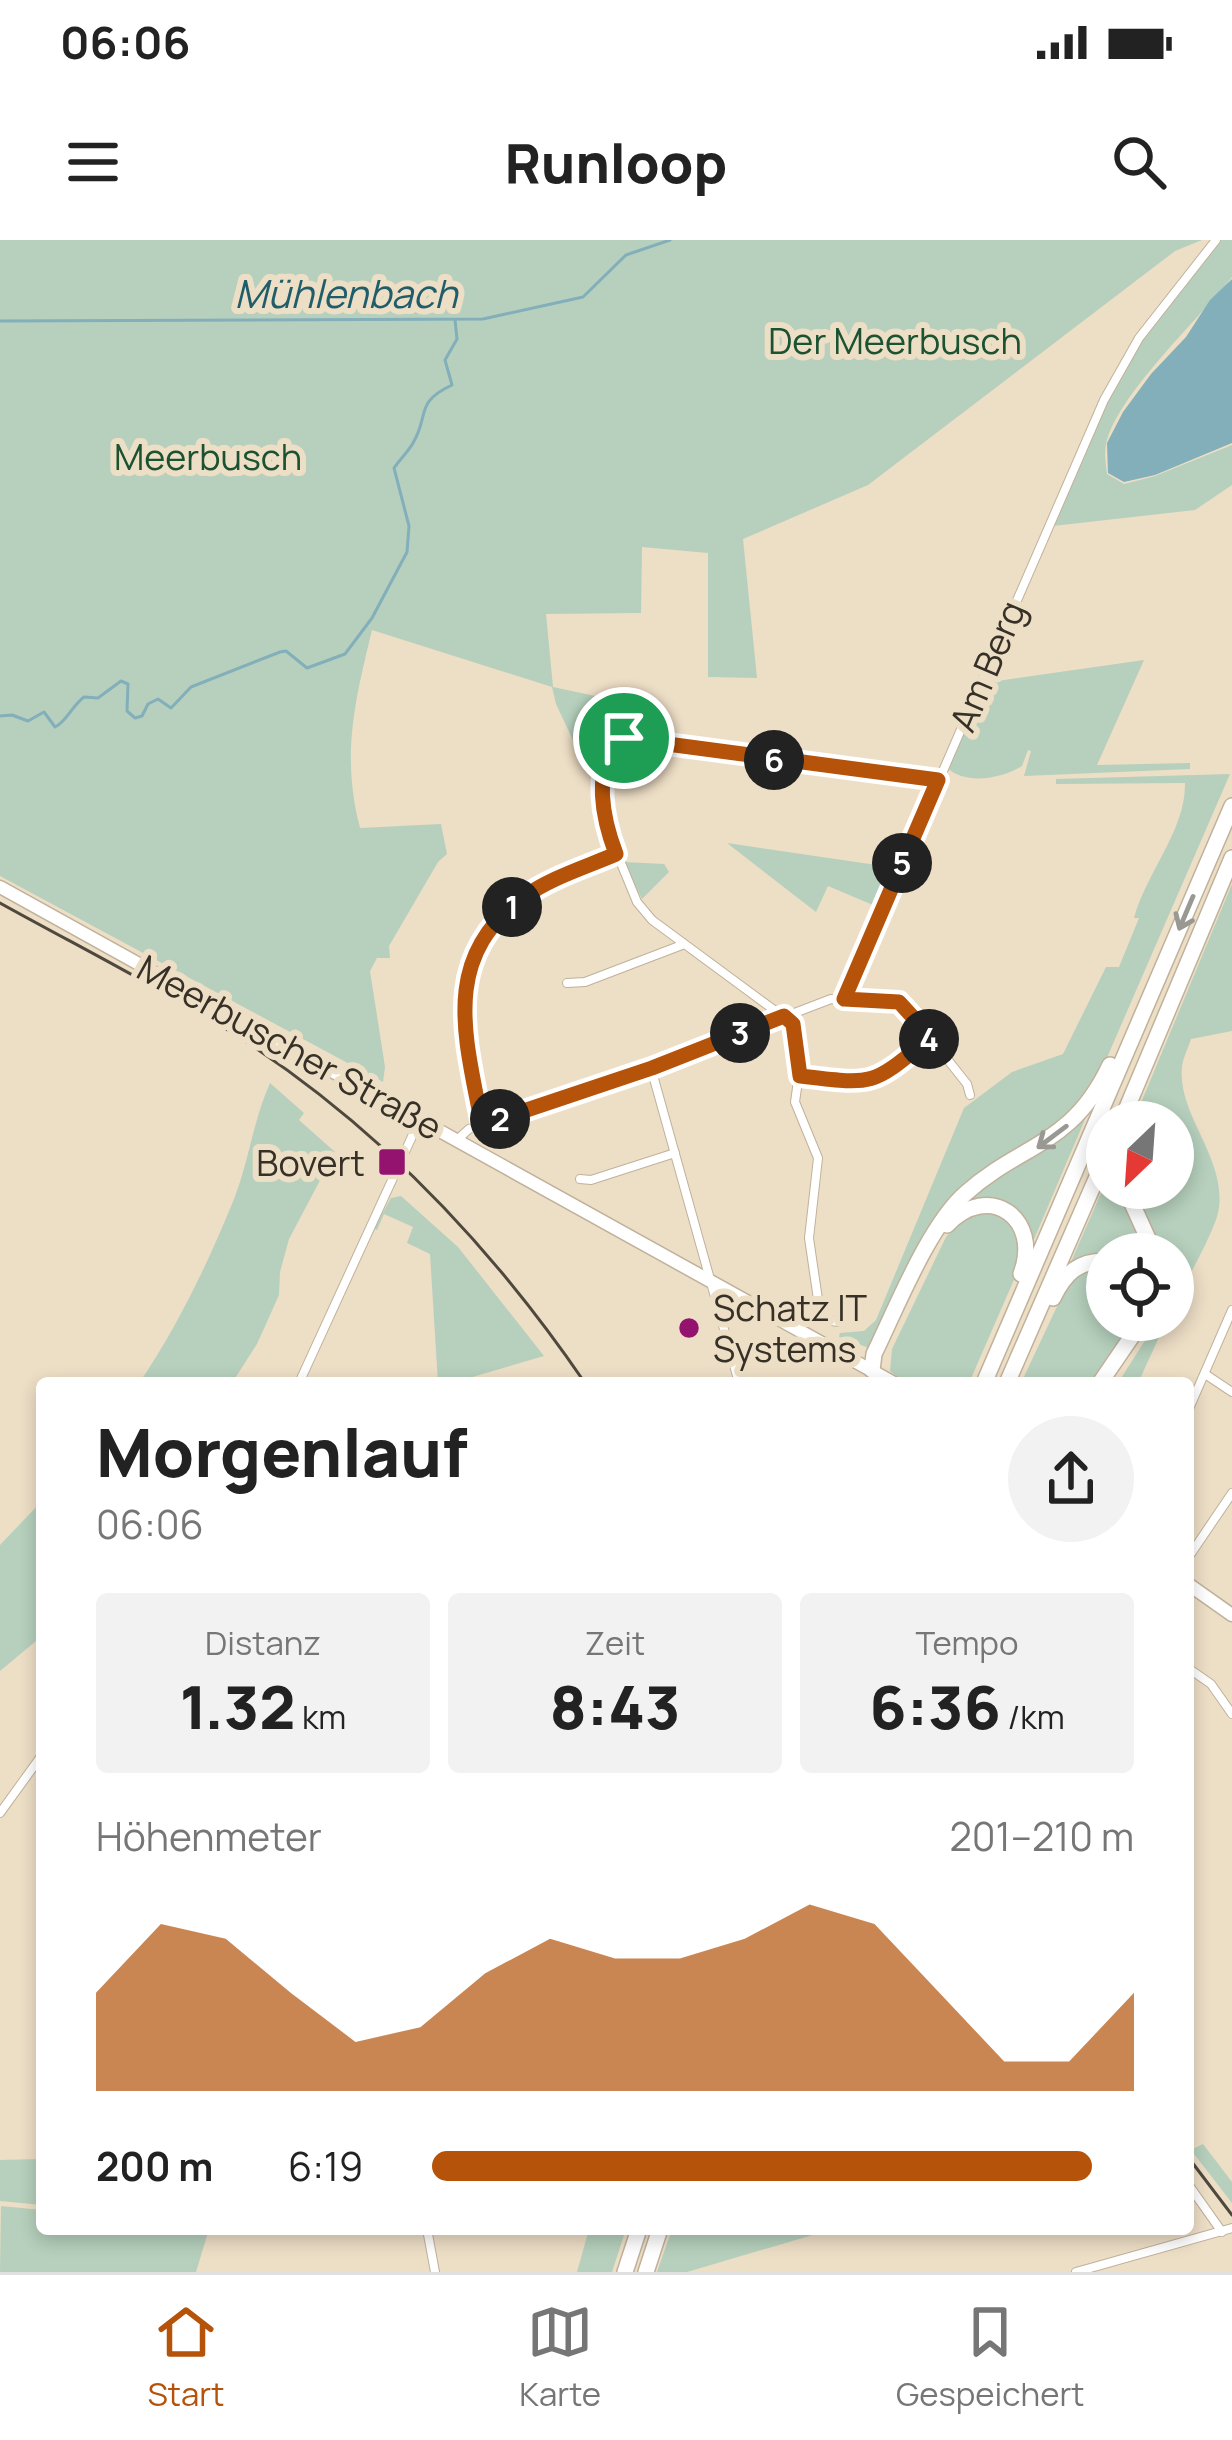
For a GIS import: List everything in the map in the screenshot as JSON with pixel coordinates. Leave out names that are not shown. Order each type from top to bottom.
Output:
[{"type":"highway","points":[[987,1377],[1232,806]]},
{"type":"highway","points":[[1135,1101],[1151,1069],[1152,1048],[1232,858]]},
{"type":"highway","points":[[872,1370],[874,1354],[954,1205],[979,1183],[1062,1131],[1104,1079],[1124,1036],[1144,1010]]},
{"type":"highway","points":[[1009,1377],[1086,1202]]},
{"type":"highway","points":[[872,1370],[883,1360],[940,1234],[957,1215],[976,1206],[1003,1209],[1021,1223],[1025,1234],[1028,1247],[1006,1314],[1007,1329]]},
{"type":"highway","points":[[1023,1344],[1038,1333],[1064,1277],[1086,1263]]},
{"type":"highway","points":[[1104,1377],[1131,1341]]},
{"type":"highway","points":[[1115,1377],[1135,1341]]},
{"type":"highway","points":[[625,2272],[637,2235]]},
{"type":"highway","points":[[646,2272],[658,2235]]},
{"type":"main road","name":"Meerbuscher Straße","points":[[0,887],[883,1377]]},
{"type":"main road","points":[[1194,1588],[1232,1615]]},
{"type":"street","name":"Am Berg","points":[[844,999],[1045,530],[1121,366],[1216,240]]},
{"type":"street","points":[[840,1322],[821,1320],[810,1258],[818,1158],[797,1114],[800,1076],[793,1024],[652,920],[637,902],[602,817],[607,736],[938,780]]},
{"type":"street","points":[[482,1125],[462,1004],[468,972],[481,944],[500,917],[525,896],[616,854]]},
{"type":"street","points":[[567,983],[585,982],[684,944]]},
{"type":"street","points":[[457,1140],[469,1129],[652,1068],[831,999],[899,1002],[967,1084],[970,1095]]},
{"type":"street","points":[[800,1076],[858,1083],[878,1079],[931,1037]]},
{"type":"street","points":[[652,1068],[737,1377]]},
{"type":"street","points":[[302,1377],[420,1119]]},
{"type":"street","points":[[580,1179],[591,1180],[675,1153]]},
{"type":"street","points":[[1194,1398],[1232,1310]]},
{"type":"street","points":[[1205,1374],[1232,1392]]},
{"type":"street","points":[[1194,1549],[1232,1492]]},
{"type":"street","points":[[1194,1672],[1211,1684],[1232,1714]]},
{"type":"street","points":[[0,1813],[36,1763]]},
{"type":"street","points":[[1076,2272],[1227,2230],[1194,2191]]},
{"type":"street","points":[[428,2235],[435,2272]]},
{"type":"green space","name":"Meerbusch","points":[[0,240],[1202,240],[1175,251],[868,485],[743,539],[757,678],[708,677],[708,553],[642,547],[641,613],[546,614],[553,687],[609,699],[599,769],[587,770],[552,687],[372,630],[351,752],[360,828],[441,824],[447,854],[389,946],[390,958],[377,958],[370,971],[385,1067],[383,1082],[0,876]]},
{"type":"green space","points":[[1220,240],[1232,240],[1232,277],[1125,404],[1112,426],[1105,455],[1107,474],[1124,484],[1232,445],[1232,485],[1195,510],[1053,526],[1107,401],[1142,340]]},
{"type":"green space","points":[[1144,660],[1097,765],[1190,763],[1190,769],[1024,776],[1028,750],[1022,766],[994,777],[964,777],[947,768],[983,683]]},
{"type":"green space","points":[[1230,774],[1099,1076],[1059,1126],[979,1176],[869,1348],[839,1337],[840,1333],[864,1331],[876,1320],[964,1108],[1012,1072],[1063,1054],[1106,967],[1119,967],[1139,918],[1134,918],[1140,901],[1184,800],[1185,783],[1056,784],[1056,779]]},
{"type":"green space","points":[[727,843],[897,868],[880,908],[828,886],[816,912]]},
{"type":"green space","points":[[623,862],[664,864],[669,872],[642,899]]},
{"type":"green space","points":[[1232,884],[1232,1031],[1191,1039],[1182,1067],[1187,1101],[1142,1101]]},
{"type":"green space","points":[[270,1083],[304,1113],[299,1120],[335,1152],[289,1239],[279,1295],[236,1377],[143,1377],[214,1246],[239,1185]]},
{"type":"green space","points":[[1086,1109],[1032,1244],[1012,1210],[956,1208]]},
{"type":"green space","points":[[1194,1119],[1216,1175],[1218,1213],[1194,1266],[1194,1233],[1152,1233],[1141,1209],[1194,1209]]},
{"type":"green space","points":[[401,1196],[458,1247],[544,1356],[472,1377],[438,1377],[430,1254],[407,1243],[413,1227],[384,1214],[377,1230],[374,1228],[391,1198]]},
{"type":"green space","points":[[1094,1209],[1131,1209],[1143,1233],[1086,1233],[1086,1262],[1068,1269]]},
{"type":"green space","points":[[984,1210],[1004,1216],[1017,1229],[1020,1266],[972,1377],[898,1377],[890,1371],[892,1349],[946,1237],[959,1222]]},
{"type":"green space","points":[[1086,1269],[1086,1341],[1123,1341],[1100,1377],[1024,1377],[1069,1281]]},
{"type":"green space","points":[[1145,1341],[1157,1341],[1141,1377],[1122,1377]]},
{"type":"green space","points":[[36,1507],[36,1641],[0,1671],[0,1545]]},
{"type":"green space","points":[[1203,2144],[1232,2182],[1232,2203],[1194,2154],[1194,2148]]},
{"type":"green space","points":[[36,2159],[36,2204],[0,2201],[0,2160]]},
{"type":"green space","points":[[1,2206],[36,2209],[36,2235],[207,2235],[196,2272],[0,2272]]},
{"type":"green space","points":[[587,2235],[624,2235],[612,2272],[577,2272]]},
{"type":"green space","points":[[670,2235],[813,2235],[687,2272],[657,2272]]},
{"type":"water","points":[[1232,279],[1232,443],[1155,475],[1124,482],[1108,473],[1107,443],[1123,412],[1186,337],[1210,300]]},
{"type":"waterway","name":"Mühlenbach","points":[[0,321],[483,319],[583,297],[626,255],[670,240]]},
{"type":"waterway","points":[[0,716],[28,721],[44,712],[55,727],[84,697],[98,698],[121,681],[128,684],[127,711],[135,718],[158,699],[171,708],[191,687],[280,652],[286,651],[307,668],[345,654],[372,618],[407,552],[409,526],[394,468],[413,443],[427,404],[452,385],[445,360],[457,339],[455,320]]},
{"type":"tram line","points":[[0,903],[223,1027],[328,1101],[377,1142],[467,1232],[581,1377]]},
{"type":"tram line","points":[[1194,2165],[1232,2215]]},
{"type":"place","name":"Bovert","points":[[392,1162]]},
{"type":"place","name":"Schatz IT Systems","points":[[689,1328]]},
{"type":"route","points":[[607,736],[624,738],[938,780],[844,999],[899,1002],[931,1037],[878,1079],[858,1083],[800,1076],[793,1024],[784,1016],[652,1068],[482,1125],[464,1035],[462,1004],[468,972],[500,917],[525,896],[616,854],[602,817],[601,785],[607,736]]},
{"type":"park label","name":"Der Meerbusch","points":[[895,340]]}]
